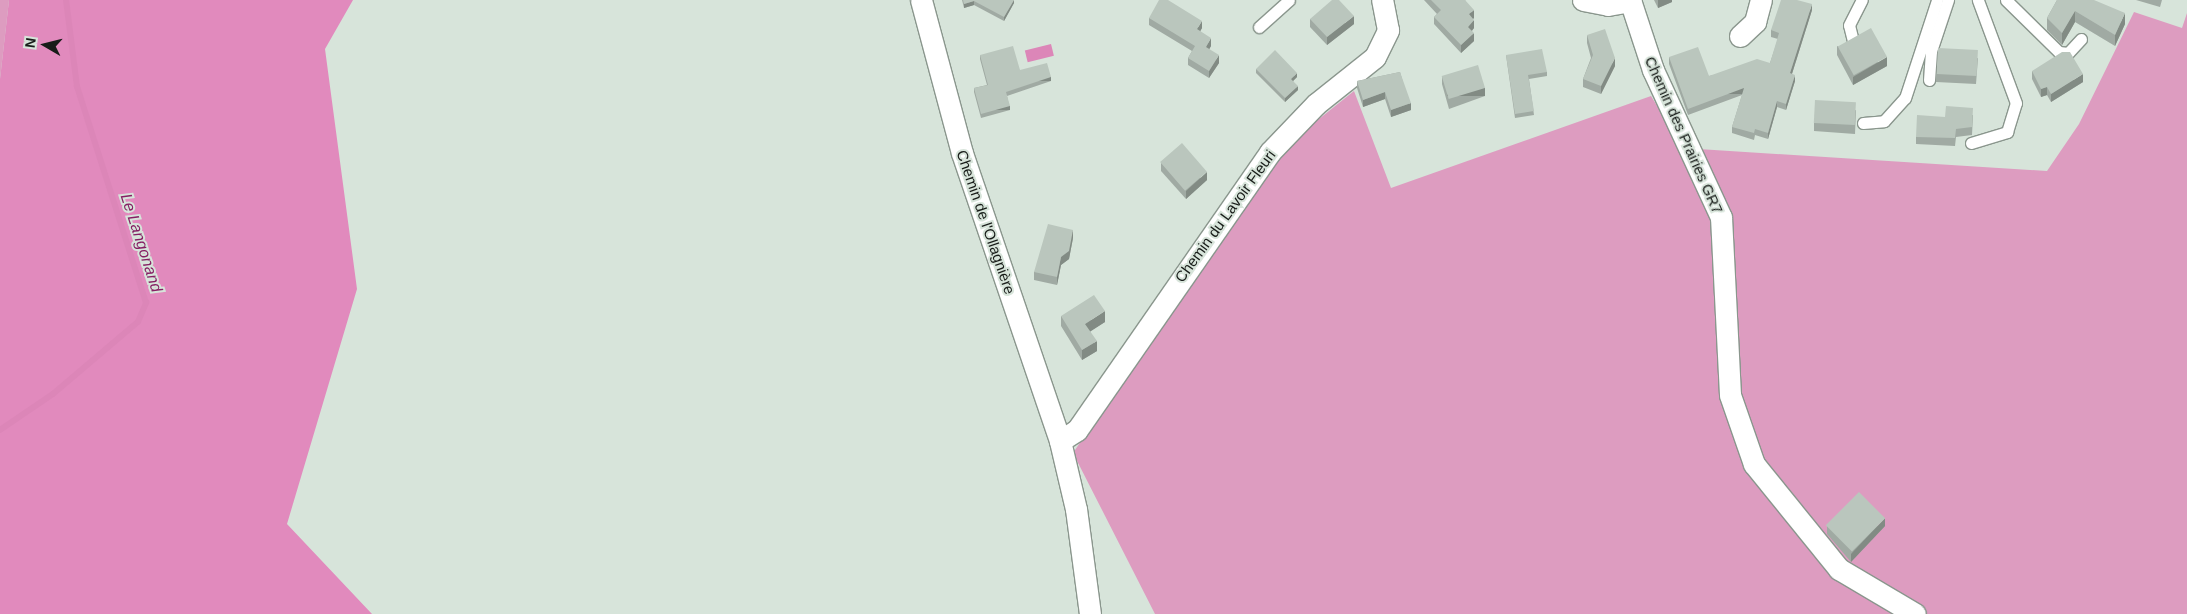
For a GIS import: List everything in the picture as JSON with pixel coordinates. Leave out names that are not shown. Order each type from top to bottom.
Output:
[{"type":"street","name":"Chemin de l'Ollagnière","points":[[921,0],[962,152],[1060,441],[1076,509],[1090,614]]},
{"type":"street","name":"Chemin du Lavoir Fleuri","points":[[1060,441],[1077,430],[1270,152],[1304,115],[1380,49],[1388,30],[1382,0]]},
{"type":"street","points":[[1583,0],[1608,5],[1631,1]]},
{"type":"street","points":[[1740,36],[1754,22],[1761,0]]},
{"type":"street","name":"Chemin des Prairies GR7","points":[[1631,1],[1653,70],[1721,217],[1730,396],[1750,456],[1782,503],[1838,570],[1916,614]]},
{"type":"lane","points":[[1259,27],[1289,0]]},
{"type":"lane","points":[[1852,41],[1849,25],[1862,0]]},
{"type":"lane","points":[[1863,123],[1884,121],[1905,98],[1937,0]]},
{"type":"lane","points":[[1929,80],[1931,51],[1948,0]]},
{"type":"lane","points":[[1971,143],[2007,132],[2016,103],[1978,0]]},
{"type":"lane","points":[[2006,0],[2064,55],[2081,39]]},
{"type":"shaded area","points":[[0,0],[9,0],[0,79]]},
{"type":"shaded area","points":[[9,0],[353,0],[325,49],[357,289],[287,524],[372,614],[0,614],[0,79]]},
{"type":"shaded area","points":[[2134,12],[2182,28],[2187,13],[2187,614],[1155,614],[1073,453],[1274,155],[1354,91],[1391,188],[1651,96],[1683,148],[2047,171],[2079,124]]},
{"type":"shaded area","points":[[1051,44],[1054,56],[1028,62],[1025,51]]},
{"type":"building","points":[[963,0],[1014,0],[1004,17],[974,1],[964,4]]},
{"type":"building","points":[[1159,0],[1168,0],[1202,21],[1197,29],[1211,38],[1206,47],[1219,55],[1209,71],[1188,58],[1195,46],[1149,18]]},
{"type":"building","points":[[1332,0],[1339,0],[1354,16],[1327,37],[1310,19]]},
{"type":"building","points":[[1431,0],[1465,0],[1474,10],[1469,14],[1474,20],[1468,27],[1474,33],[1461,45],[1434,17],[1441,10]]},
{"type":"building","points":[[1781,0],[1797,0],[1812,4],[1790,73],[1795,75],[1786,104],[1777,101],[1768,133],[1755,129],[1754,133],[1732,127],[1744,88],[1688,109],[1669,57],[1698,47],[1709,76],[1757,59],[1770,63],[1779,33],[1771,30]]},
{"type":"building","points":[[2057,0],[2094,0],[2125,13],[2115,35],[2075,11],[2062,33],[2047,18]]},
{"type":"building","points":[[1871,28],[1887,57],[1854,75],[1838,46]]},
{"type":"building","points":[[1605,29],[1615,58],[1601,86],[1583,79],[1593,55],[1587,35]]},
{"type":"building","points":[[1013,46],[1020,70],[1047,63],[1051,77],[1006,92],[1010,106],[981,114],[974,88],[988,85],[980,55]]},
{"type":"building","points":[[1938,48],[1978,50],[1977,76],[1937,74]]},
{"type":"building","points":[[1542,49],[1547,72],[1528,75],[1534,111],[1515,114],[1506,55]]},
{"type":"building","points":[[1275,50],[1297,73],[1291,79],[1298,86],[1285,98],[1256,69]]},
{"type":"building","points":[[2062,52],[2070,52],[2083,74],[2051,94],[2047,87],[2041,89],[2032,71]]},
{"type":"building","points":[[1478,65],[1485,88],[1449,99],[1442,76]]},
{"type":"building","points":[[1400,72],[1411,103],[1391,110],[1385,92],[1363,100],[1357,81]]},
{"type":"building","points":[[1815,100],[1856,102],[1855,125],[1814,123]]},
{"type":"building","points":[[1946,106],[1973,108],[1972,127],[1956,129],[1955,138],[1916,137],[1917,115],[1945,117]]},
{"type":"building","points":[[1182,143],[1207,172],[1185,191],[1160,162]]},
{"type":"building","points":[[1048,224],[1073,230],[1069,251],[1061,257],[1057,277],[1034,272]]},
{"type":"building","points":[[1094,295],[1105,311],[1085,324],[1097,341],[1082,350],[1061,316]]},
{"type":"building","points":[[1859,492],[1885,518],[1852,551],[1826,525]]},
{"type":"waterway","name":"Le Langonand","points":[[0,430],[53,394],[138,322],[146,303],[77,87],[66,0]]}]
